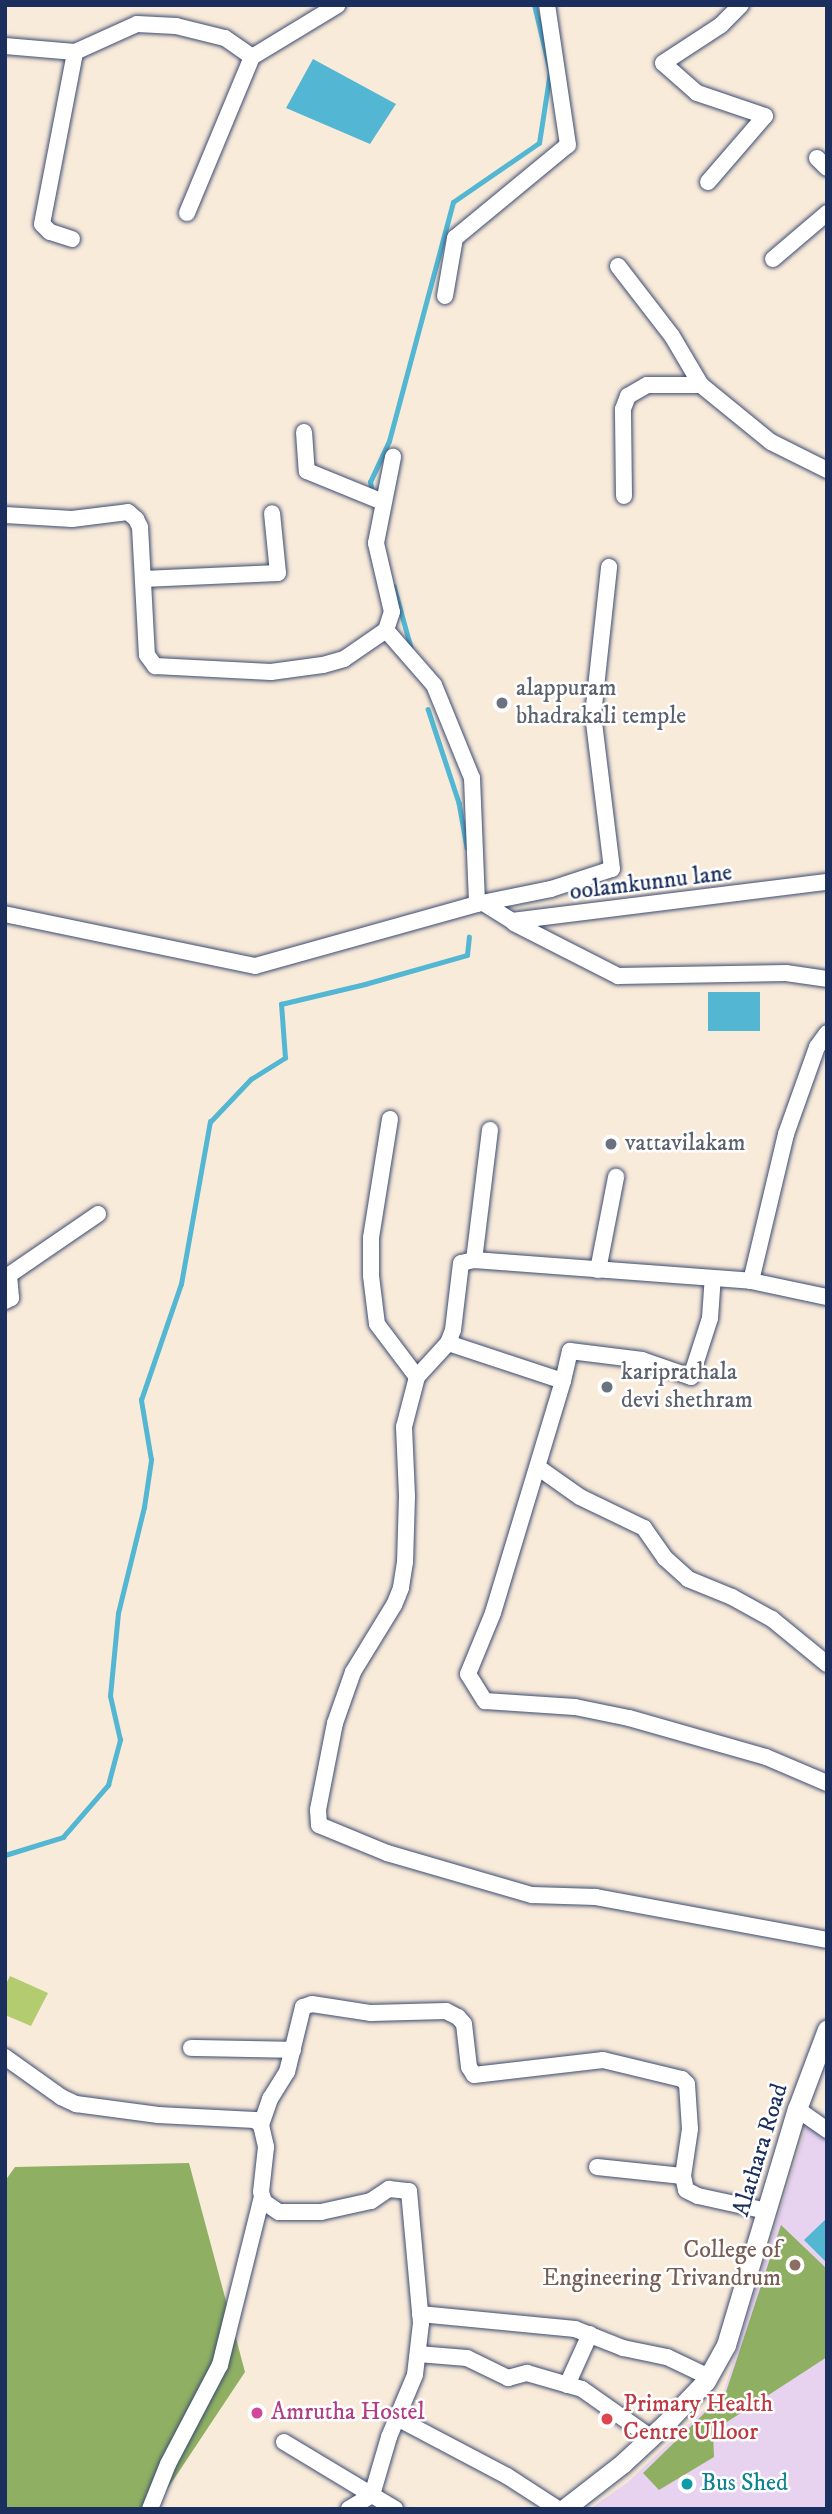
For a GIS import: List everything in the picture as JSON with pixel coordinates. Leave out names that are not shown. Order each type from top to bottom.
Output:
[{"type":"street","points":[[187,213],[252,57],[338,5]]},
{"type":"street","points":[[445,296],[456,239],[568,145],[547,5]]},
{"type":"street","points":[[708,182],[765,116],[697,93],[663,63],[721,25],[741,5]]},
{"type":"street","points":[[5,46],[75,52],[136,24],[176,26],[225,38],[252,57]]},
{"type":"street","points":[[72,239],[50,232],[42,224],[75,52]]},
{"type":"street","points":[[773,259],[827,214]]},
{"type":"street","points":[[618,266],[672,336],[701,385],[771,442],[827,470]]},
{"type":"street","points":[[624,496],[623,409],[628,396],[647,385],[701,385]]},
{"type":"street","points":[[304,432],[307,471],[383,502]]},
{"type":"street","points":[[5,515],[72,519],[128,512],[140,527],[147,656],[152,664],[159,667],[271,672],[323,665],[344,659],[387,630],[391,612],[376,543],[393,457]]},
{"type":"street","points":[[143,579],[278,573],[272,513]]},
{"type":"street","points":[[5,914],[255,966],[481,904],[551,889],[612,869],[593,715],[609,568]]},
{"type":"street","points":[[387,630],[434,685],[472,778],[481,904]]},
{"type":"street","name":"oolamkunnu lane","points":[[512,921],[827,882]]},
{"type":"street","points":[[481,904],[618,976],[786,973],[827,979]]},
{"type":"street","points":[[751,1281],[786,1134],[817,1047],[827,1033]]},
{"type":"street","points":[[390,1119],[371,1238],[377,1324],[417,1377]]},
{"type":"street","points":[[474,1261],[490,1130]]},
{"type":"street","points":[[598,1270],[616,1177]]},
{"type":"street","points":[[5,1301],[10,1298],[9,1275],[98,1214]]},
{"type":"street","points":[[827,1297],[751,1281],[474,1261],[461,1263],[453,1330],[448,1343],[417,1377],[404,1427],[407,1496],[405,1562],[401,1588],[394,1605],[353,1672],[335,1723],[318,1810],[319,1825],[387,1853],[532,1895],[596,1897],[827,1940]]},
{"type":"street","points":[[713,1279],[710,1318],[691,1377],[642,1360],[570,1352],[539,1468],[493,1613],[468,1674],[485,1701],[575,1707],[629,1718],[766,1757],[827,1783]]},
{"type":"street","points":[[448,1343],[563,1381]]},
{"type":"street","points":[[539,1468],[580,1497],[644,1528],[665,1558],[688,1578],[732,1597],[772,1619],[827,1664]]},
{"type":"street","points":[[150,2509],[168,2464],[220,2365],[262,2197],[265,2147],[261,2125],[270,2099],[287,2072],[303,2007],[312,2004],[371,2013],[446,2011],[458,2017],[464,2024],[469,2067],[474,2075],[603,2060],[676,2076],[687,2084],[688,2093],[690,2129],[683,2176],[686,2190],[698,2196],[767,2211]]},
{"type":"street","name":"Alathara Road","points":[[564,2509],[650,2437],[709,2377],[726,2345],[797,2109],[827,2029]]},
{"type":"street","points":[[191,2048],[293,2050]]},
{"type":"street","points":[[5,2057],[61,2097],[76,2104],[158,2115],[246,2118],[261,2125]]},
{"type":"street","points":[[797,2109],[827,2130]]},
{"type":"street","points":[[597,2167],[683,2176]]},
{"type":"street","points":[[262,2197],[271,2208],[289,2215],[371,2201],[389,2189],[409,2191],[420,2314],[415,2375],[397,2418],[372,2495],[349,2509]]},
{"type":"street","points":[[420,2314],[575,2329],[623,2348],[667,2357],[709,2377]]},
{"type":"street","points":[[568,2385],[590,2334]]},
{"type":"street","points":[[418,2354],[467,2358],[508,2378],[527,2373],[582,2389],[650,2437]]},
{"type":"street","points":[[397,2418],[507,2476],[558,2509]]},
{"type":"street","points":[[284,2442],[395,2509]]},
{"type":"shaded area","name":"College of Engineering Trivandrum","points":[[807,2124],[827,2138],[827,2509],[590,2509],[628,2482],[724,2391]]},
{"type":"green space","points":[[10,1976],[48,1993],[31,2026],[5,2015],[5,1986]]},
{"type":"green space","points":[[189,2163],[245,2372],[154,2509],[5,2509],[5,2181],[15,2167]]},
{"type":"green space","points":[[781,2225],[827,2269],[827,2357],[713,2431],[714,2457],[659,2490],[643,2473],[726,2392]]},
{"type":"water","points":[[313,59],[396,104],[370,144],[286,108]]},
{"type":"water","points":[[708,992],[760,992],[760,1031],[708,1031]]},
{"type":"water","points":[[827,2218],[827,2263],[804,2240]]},
{"type":"waterway","points":[[372,493],[370,482],[389,441],[453,202],[539,143],[550,72],[534,5]]},
{"type":"waterway","points":[[394,586],[412,651]]},
{"type":"waterway","points":[[428,709],[459,803],[467,847]]},
{"type":"waterway","points":[[5,1855],[63,1837],[108,1785],[120,1740],[110,1696],[118,1613],[144,1507],[151,1460],[141,1400],[181,1284],[210,1122],[251,1079],[285,1058],[281,1004],[467,955],[469,937]]},
{"type":"place","name":"alappuram bhadrakali temple","points":[[502,703]]},
{"type":"place","name":"vattavilakam","points":[[611,1144]]},
{"type":"place","name":"kariprathala devi shethram","points":[[607,1387]]},
{"type":"place","name":"College of Engineering Trivandrum","points":[[795,2265]]},
{"type":"place","name":"Amrutha Hostel","points":[[257,2413]]},
{"type":"place","name":"Primary Health Centre Ulloor","points":[[607,2419]]},
{"type":"place","name":"Bus Shed","points":[[687,2484]]}]
